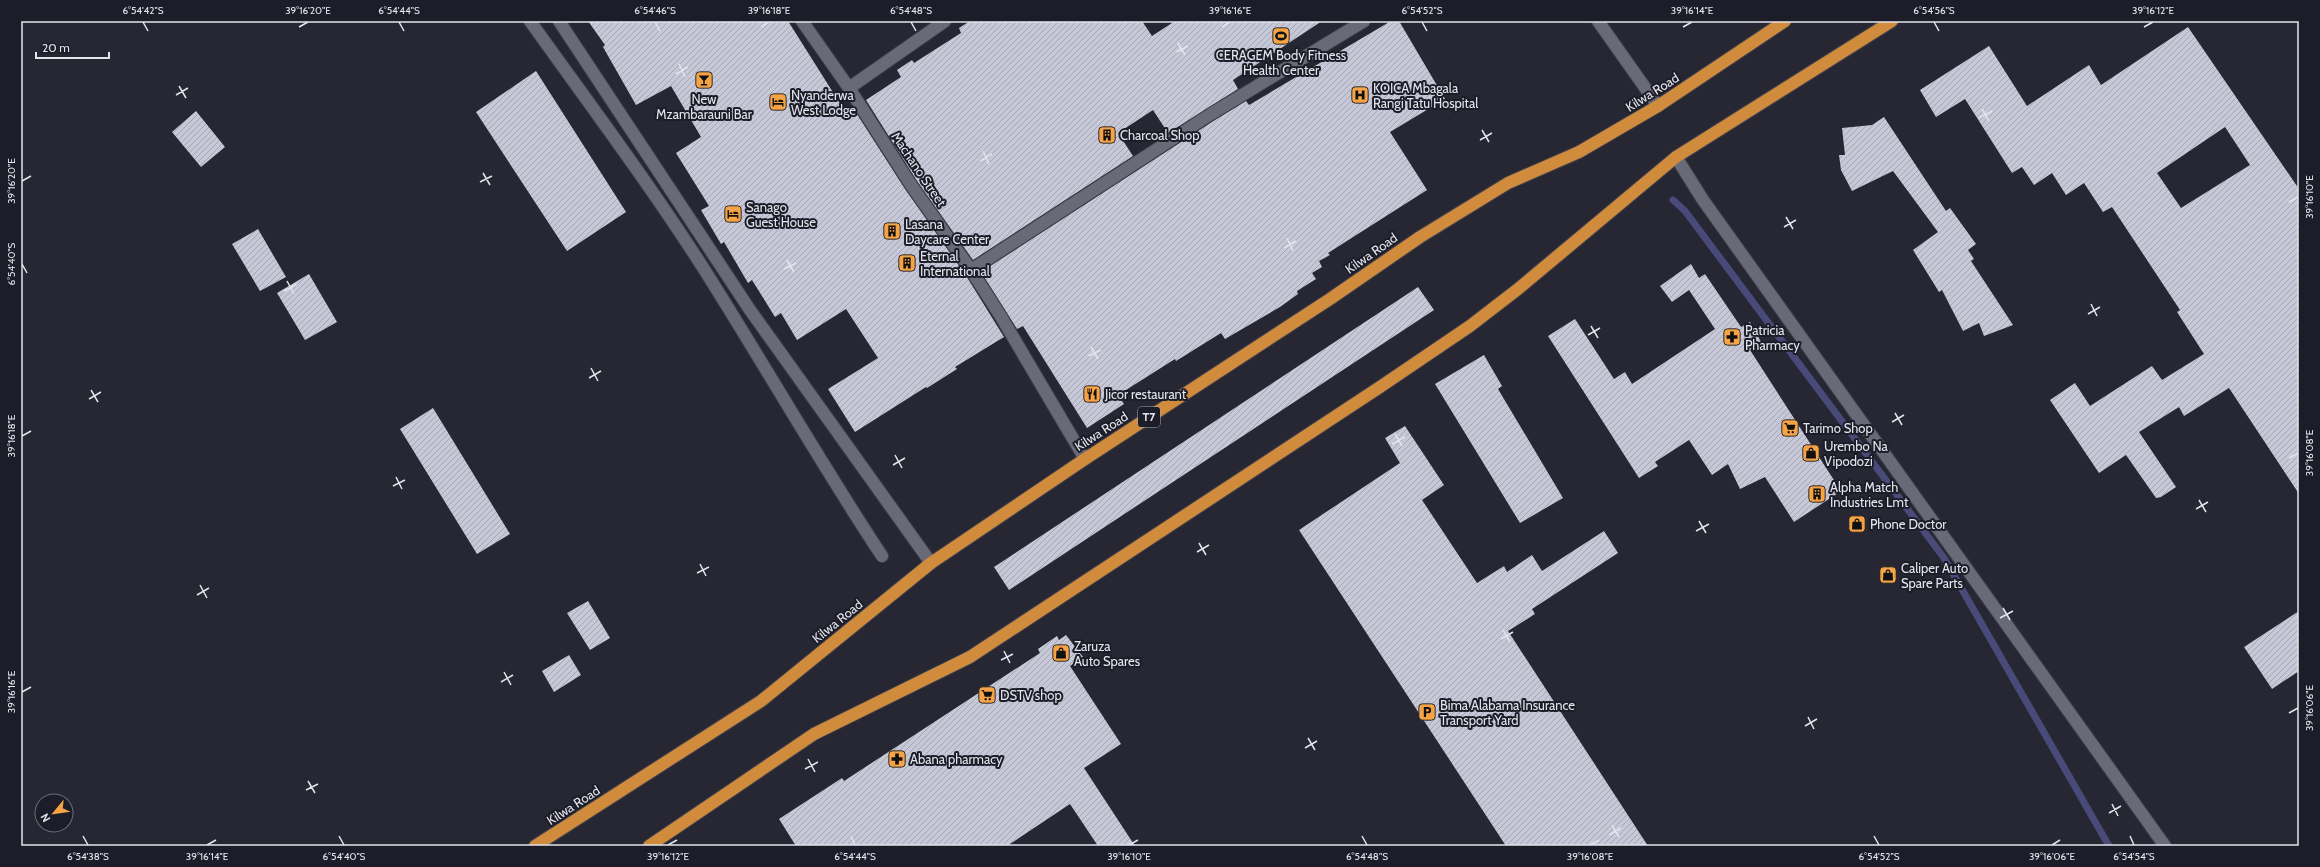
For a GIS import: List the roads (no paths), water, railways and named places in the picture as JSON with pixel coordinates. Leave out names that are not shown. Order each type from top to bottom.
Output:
[{"type":"highway","name":"Kilwa Road","points":[[535,846],[761,701],[931,563],[1085,459],[1330,299],[1420,236],[1508,183],[1579,152],[1658,106],[1785,21]]},
{"type":"highway","points":[[649,846],[814,734],[970,657],[1380,387],[1470,326],[1676,158],[1892,21]]},
{"type":"street","points":[[530,21],[638,172],[701,266],[828,475],[882,556]]},
{"type":"street","points":[[559,21],[750,310],[931,563]]},
{"type":"street","name":"Machano Street","points":[[802,21],[849,88],[911,185],[971,270],[1000,315],[1085,459]]},
{"type":"street","points":[[849,88],[944,21]]},
{"type":"street","points":[[971,270],[1217,110],[1364,21]]},
{"type":"street","points":[[1598,21],[1658,106]]},
{"type":"street","points":[[1676,158],[1703,200],[2165,846]]},
{"type":"waterway","points":[[1673,200],[1685,211],[1944,558],[2109,846]]},
{"type":"place","name":"CERAGEM Body Fitness Health Center","points":[[1281,36]]},
{"type":"place","name":"New Mzambarauni Bar","points":[[704,80]]},
{"type":"place","name":"KOICA Mbagala Rangi Tatu Hospital","points":[[1360,95]]},
{"type":"place","name":"Nyanderwa West Lodge","points":[[778,102]]},
{"type":"place","name":"Charcoal Shop","points":[[1107,135]]},
{"type":"place","name":"Sanago Guest House","points":[[733,214]]},
{"type":"place","name":"Lasana Daycare Center","points":[[892,231]]},
{"type":"place","name":"Eternal International","points":[[907,263]]},
{"type":"place","name":"Patricia Pharmacy","points":[[1732,337]]},
{"type":"place","name":"Jicor restaurant","points":[[1092,394]]},
{"type":"place","name":"Tarimo Shop","points":[[1790,428]]},
{"type":"place","name":"Urembo Na Vipodozi","points":[[1811,453]]},
{"type":"place","name":"Alpha Match Industries Lmt","points":[[1817,494]]},
{"type":"place","name":"Phone Doctor","points":[[1857,524]]},
{"type":"place","name":"Caliper Auto Spare Parts","points":[[1888,575]]},
{"type":"place","name":"Zaruza Auto Spares","points":[[1061,653]]},
{"type":"place","name":"DSTV shop","points":[[987,695]]},
{"type":"place","name":"Bima Alabama Insurance Transport Yard","points":[[1427,712]]},
{"type":"place","name":"Abana pharmacy","points":[[897,759]]}]
